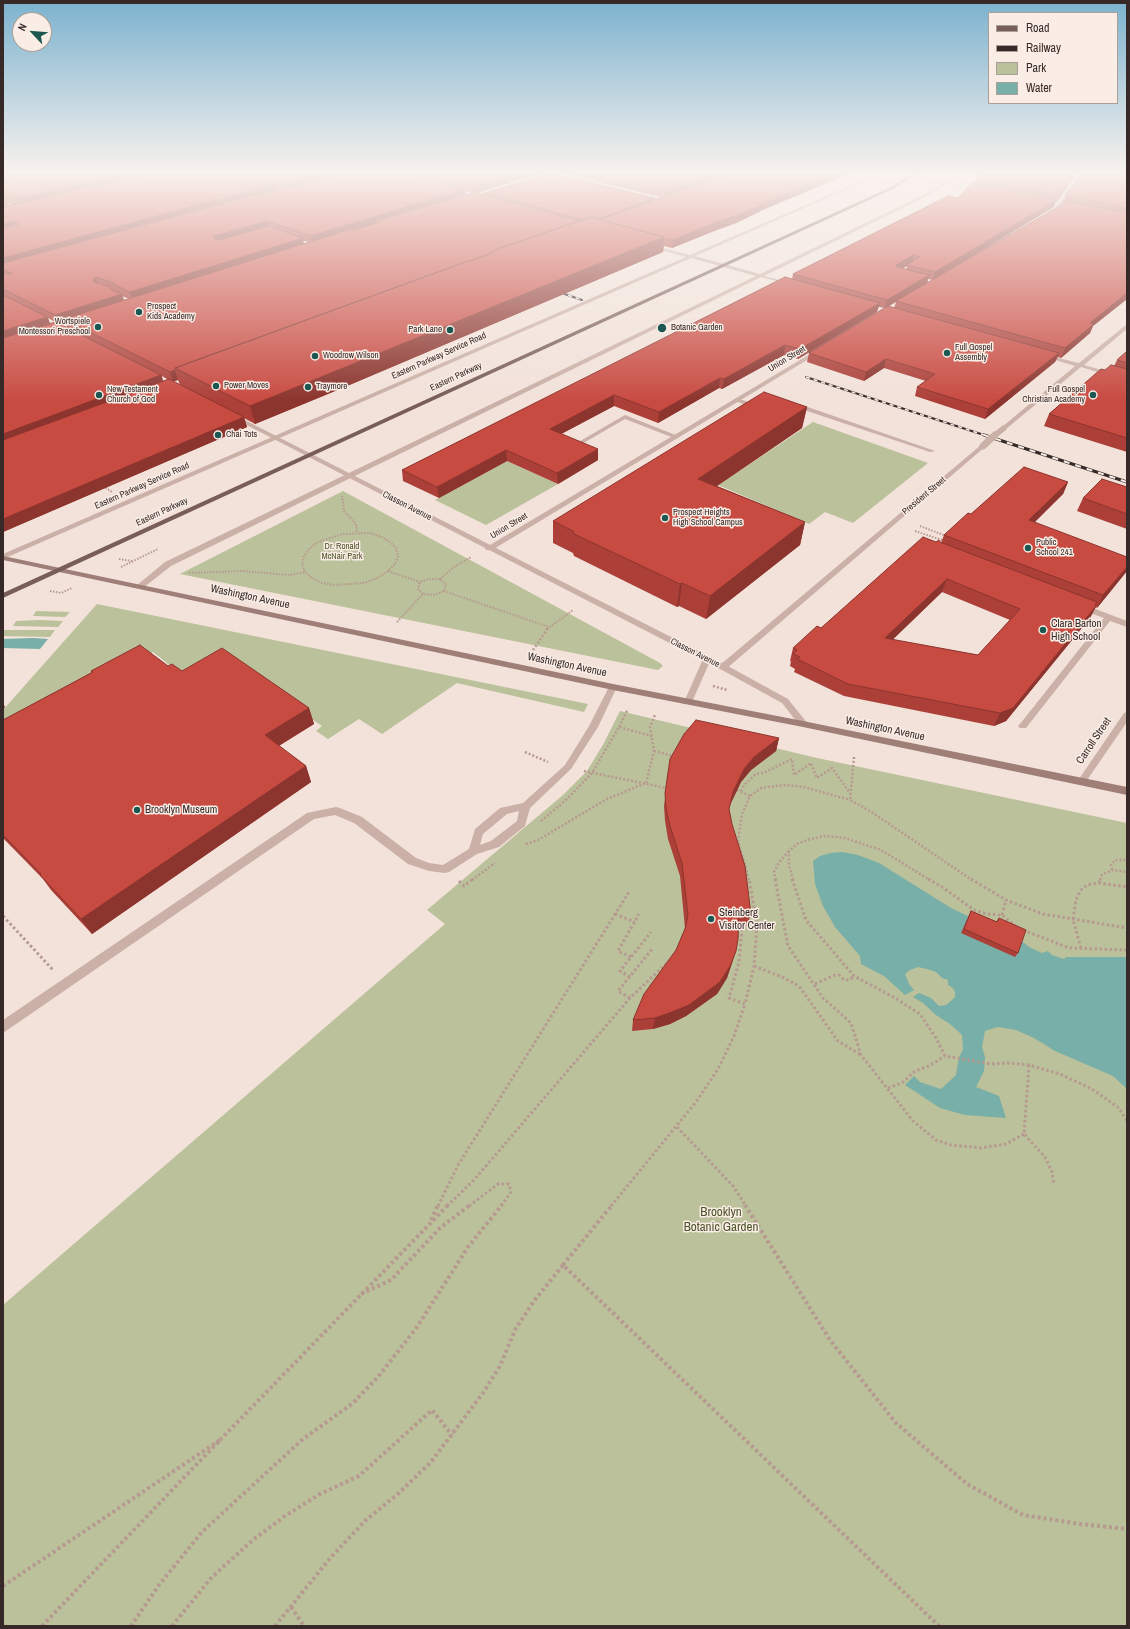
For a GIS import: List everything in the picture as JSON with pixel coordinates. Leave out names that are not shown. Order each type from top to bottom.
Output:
[{"type":"main road","name":"Eastern Parkway","points":[[3,596],[757,249]]},
{"type":"main road","name":"Washington Avenue","points":[[3,557],[613,687],[802,724],[1127,791]]},
{"type":"street","points":[[664,249],[798,287]]},
{"type":"street","name":"Eastern Parkway Service Road","points":[[3,557],[707,249]]},
{"type":"street","points":[[140,586],[168,564],[348,475],[816,249]]},
{"type":"street","name":"President Street","points":[[724,667],[1004,428],[1081,366],[1127,326]]},
{"type":"street","name":"Union Street","points":[[489,548],[825,347]]},
{"type":"street","points":[[1039,354],[1127,379]]},
{"type":"street","points":[[737,400],[763,407]]},
{"type":"street","points":[[790,406],[797,404],[932,451]]},
{"type":"street","name":"Classon Avenue","points":[[231,415],[724,667],[785,701],[802,724]]},
{"type":"street","points":[[578,444],[625,417],[676,436]]},
{"type":"street","points":[[1072,603],[1127,624]]},
{"type":"street","points":[[1023,726],[1109,617]]},
{"type":"street","points":[[688,702],[706,659]]},
{"type":"street","points":[[3,1027],[310,816],[336,811],[358,820],[412,861],[429,867],[445,869],[473,850],[495,844],[521,822],[526,806],[568,767],[593,727],[613,687]]},
{"type":"street","name":"Carroll Street","points":[[1082,781],[1127,715]]},
{"type":"street","points":[[473,850],[479,832],[504,811],[526,806]]},
{"type":"path","points":[[100,484],[128,502]]},
{"type":"path","points":[[341,494],[344,511],[356,524],[357,532]]},
{"type":"path","points":[[920,526],[949,537]]},
{"type":"path","points":[[915,531],[948,542],[944,546]]},
{"type":"path","points":[[357,532],[370,533],[382,536],[396,548],[398,556],[388,571],[371,581],[350,585],[335,585],[322,583],[312,578],[305,572],[302,564],[304,556],[309,549],[318,542],[330,537],[357,532]]},
{"type":"path","points":[[440,579],[454,567],[471,557]]},
{"type":"path","points":[[117,568],[132,562],[122,560]]},
{"type":"path","points":[[186,573],[243,571],[290,575],[305,572]]},
{"type":"path","points":[[388,571],[420,582],[429,578],[440,579],[446,584],[444,591]]},
{"type":"path","points":[[420,582],[418,589],[423,594],[434,595],[444,591],[549,627]]},
{"type":"path","points":[[52,592],[61,593],[75,587]]},
{"type":"path","points":[[398,622],[423,594]]},
{"type":"path","points":[[533,650],[549,627],[573,610]]},
{"type":"path","points":[[538,823],[567,799],[592,773],[628,709]]},
{"type":"path","points":[[646,783],[654,751],[650,727],[655,715]]},
{"type":"path","points":[[619,727],[652,736]]},
{"type":"path","points":[[654,751],[670,755],[676,753]]},
{"type":"path","points":[[670,755],[674,762]]},
{"type":"path","points":[[850,800],[854,757]]},
{"type":"path","points":[[750,796],[739,791],[756,774],[763,773],[792,759],[794,774],[811,763],[817,778],[832,768],[850,794]]},
{"type":"path","points":[[520,845],[538,840],[607,799],[646,783],[666,788]]},
{"type":"path","points":[[275,1626],[332,1556],[366,1520],[399,1493],[431,1462],[483,1393],[500,1366],[515,1330],[534,1301],[677,1127],[718,1070],[734,1036],[745,1004],[754,966],[756,924],[752,890],[738,841],[742,814],[750,796],[762,788],[784,785],[804,787],[850,800],[870,811],[979,885],[1006,900],[1043,914],[1127,929]]},
{"type":"path","points":[[861,1055],[850,1023],[823,998],[788,946],[774,872],[789,851],[798,844],[810,839],[825,836],[845,838],[881,850],[910,869],[942,886],[974,910],[987,914],[1002,915],[1019,928],[1069,948],[1127,950]]},
{"type":"path","points":[[731,842],[738,841]]},
{"type":"path","points":[[789,851],[789,865],[792,878],[806,920],[854,976],[920,1014],[936,1038],[945,1056]]},
{"type":"path","points":[[445,869],[464,886],[501,859]]},
{"type":"path","points":[[1112,870],[1111,864],[1115,860],[1127,860]]},
{"type":"path","points":[[1099,882],[1102,875],[1112,870],[1127,872]]},
{"type":"path","points":[[1081,948],[1073,920],[1076,900],[1080,891],[1087,885],[1099,882],[1127,887]]},
{"type":"path","points":[[430,1222],[458,1165],[629,892]]},
{"type":"path","points":[[1002,915],[1006,900]]},
{"type":"path","points":[[615,914],[635,922]]},
{"type":"path","points":[[630,957],[618,951],[639,914]]},
{"type":"path","points":[[3,916],[66,984]]},
{"type":"path","points":[[736,928],[742,929],[740,962],[729,998],[745,1004]]},
{"type":"path","points":[[630,977],[620,971],[651,932]]},
{"type":"path","points":[[630,998],[618,991],[653,948]]},
{"type":"path","points":[[42,1626],[430,1222],[474,1180],[630,998],[674,957]]},
{"type":"path","points":[[754,966],[782,977],[799,986],[838,1041],[861,1055],[913,1121],[936,1140],[951,1145],[981,1148],[1006,1144],[1024,1134]]},
{"type":"path","points":[[815,984],[835,975],[839,975],[844,980],[849,980],[854,976]]},
{"type":"path","points":[[888,1088],[902,1083],[915,1071],[945,1056],[954,1059],[992,1064],[1008,1063],[1030,1066],[1060,1074],[1092,1089],[1119,1108],[1127,1121]]},
{"type":"path","points":[[1030,1066],[1024,1134],[1045,1156],[1052,1172],[1054,1185]]},
{"type":"path","points":[[677,1127],[733,1186],[830,1340],[896,1423],[967,1484],[1022,1515],[1080,1524],[1127,1529]]},
{"type":"path","points":[[131,1626],[159,1585],[202,1532],[298,1444],[352,1404],[378,1377],[417,1327],[468,1247],[508,1198],[510,1192],[509,1184],[498,1184],[440,1228],[391,1280],[361,1294]]},
{"type":"path","points":[[564,1266],[939,1626]]},
{"type":"path","points":[[172,1626],[212,1577],[254,1539],[291,1512],[320,1494],[359,1476],[432,1410],[452,1435]]},
{"type":"path","points":[[3,1586],[220,1440]]},
{"type":"path","points":[[291,1607],[304,1626]]},
{"type":"green space","points":[[813,422],[928,463],[853,523],[825,512],[809,524],[718,485]]},
{"type":"green space","points":[[507,461],[558,484],[486,525],[435,500]]},
{"type":"green space","name":"Dr. Ronald McNair Park","points":[[343,491],[663,666],[658,670],[180,574]]},
{"type":"green space","points":[[97,604],[588,704],[584,712],[457,683],[382,734],[359,719],[328,739],[316,731],[322,726],[229,663],[193,684],[153,652],[16,728],[3,725],[3,710]]},
{"type":"green space","points":[[36,611],[70,612],[65,617],[33,616]]},
{"type":"green space","points":[[16,621],[63,621],[58,627],[13,626]]},
{"type":"green space","points":[[3,630],[55,630],[50,637],[3,636]]},
{"type":"green space","name":"Brooklyn Botanic Garden","points":[[620,711],[817,758],[1127,823],[1127,1626],[3,1626],[3,1305],[445,924],[427,910],[563,795],[587,771],[604,743]]},
{"type":"water","points":[[3,639],[48,639],[40,649],[3,648]]},
{"type":"water","points":[[842,852],[858,855],[879,863],[951,908],[1023,942],[1029,947],[1042,953],[1048,951],[1052,955],[1064,959],[1066,957],[1127,957],[1127,1089],[1113,1076],[1055,1051],[1034,1038],[1016,1030],[998,1027],[985,1031],[982,1047],[985,1057],[984,1071],[976,1087],[999,1096],[1006,1118],[965,1115],[940,1108],[905,1085],[914,1076],[920,1082],[941,1089],[956,1075],[959,1057],[963,1050],[962,1035],[923,1003],[913,997],[919,993],[931,998],[939,1006],[946,1005],[951,1001],[955,997],[955,992],[953,988],[948,985],[948,980],[942,978],[936,972],[918,967],[905,974],[909,984],[914,990],[905,995],[884,976],[861,964],[860,956],[835,927],[823,906],[815,884],[813,861],[820,856]]},
{"type":"building","points":[[3,249],[36,249],[3,258]]},
{"type":"building","points":[[55,249],[268,249],[130,292],[115,285],[114,283],[96,277],[93,280],[94,282],[110,287],[111,290],[122,294],[55,315],[3,289],[3,273],[12,274],[3,269],[3,263]]},
{"type":"building","points":[[287,249],[498,249],[470,261],[175,368],[175,370],[170,372],[64,319]]},
{"type":"building","points":[[635,249],[250,406],[175,368],[471,261],[492,253],[495,250]]},
{"type":"building","points":[[843,249],[974,249],[935,272],[907,265],[920,257],[914,255],[896,265],[897,267],[929,275],[887,300],[793,274]]},
{"type":"building","points":[[985,249],[1127,249],[1127,293],[1090,323],[1094,324],[1065,348],[896,301]]},
{"type":"building","points":[[785,277],[880,303],[800,349],[785,345],[724,379],[720,378],[659,412],[614,395],[550,429],[598,449],[557,473],[506,450],[437,487],[402,470]]},
{"type":"building","points":[[3,295],[47,317],[3,331]]},
{"type":"building","points":[[888,306],[1059,353],[988,409],[917,387],[935,374],[886,359],[866,372],[809,353]]},
{"type":"building","points":[[56,322],[161,375],[3,434],[3,338]]},
{"type":"building","points":[[1127,351],[1127,363],[1117,360]]},
{"type":"building","points":[[1111,365],[1127,369],[1127,438],[1049,414],[1101,369],[1105,370]]},
{"type":"building","points":[[169,379],[244,417],[3,519],[3,440]]},
{"type":"building","name":"Prospect Heights High School Campus","points":[[764,392],[807,407],[698,479],[805,522],[710,596],[682,583],[680,584],[574,534],[573,531],[553,521]]},
{"type":"building","name":"Public School 241","points":[[1024,467],[1068,482],[1029,520],[1127,557],[1127,567],[1103,595],[944,535],[968,513],[971,514]]},
{"type":"building","points":[[1102,479],[1127,487],[1127,514],[1083,498]]},
{"type":"building","name":"Clara Barton High School","points":[[923,537],[936,542],[939,540],[940,542],[1097,602],[1095,605],[1096,606],[1013,708],[1000,713],[848,684],[797,659],[800,657],[793,654],[797,650],[793,648],[817,626],[821,628]],"holes":[[[947,579],[1020,609],[978,655],[885,638]]]},
{"type":"building","name":"Brooklyn Museum","points":[[140,645],[168,666],[172,664],[182,671],[222,648],[309,708],[265,735],[306,766],[81,919],[40,875],[41,874],[3,835],[3,720]]},
{"type":"building","points":[[696,720],[779,738],[754,757],[744,769],[733,792],[729,809],[745,866],[751,914],[739,912],[736,951],[730,966],[720,982],[689,1005],[655,1018],[633,1020],[644,994],[676,950],[685,929],[688,915],[682,863],[670,826],[666,808],[665,793],[670,759],[684,734]]},
{"type":"building","points":[[971,911],[997,922],[999,918],[1026,930],[1018,953],[964,929]]},
{"type":"railway","points":[[553,290],[582,300]]},
{"type":"railway","points":[[806,377],[987,436]]},
{"type":"railway","points":[[984,435],[1127,482]]},
{"type":"place","name":"Prospect Kids Academy","points":[[139,312]]},
{"type":"place","name":"Wortspiele Montessori Preschool","points":[[98,327]]},
{"type":"place","name":"Botanic Garden","points":[[662,328]]},
{"type":"place","name":"Park Lane","points":[[450,330]]},
{"type":"place","name":"Full Gospel Assembly","points":[[947,353]]},
{"type":"place","name":"Woodrow Wilson","points":[[315,356]]},
{"type":"place","name":"Power Moves","points":[[216,386]]},
{"type":"place","name":"Traymore","points":[[308,387]]},
{"type":"place","name":"New Testament Church of God","points":[[99,395]]},
{"type":"place","name":"Full Gospel Christian Academy","points":[[1093,395]]},
{"type":"place","name":"Chai Tots","points":[[218,435]]},
{"type":"place","name":"Prospect Heights High School Campus","points":[[665,518]]},
{"type":"place","name":"Public School 241","points":[[1028,548]]},
{"type":"place","name":"Clara Barton High School","points":[[1043,630]]},
{"type":"place","name":"Brooklyn Museum","points":[[137,810]]},
{"type":"place","name":"Steinberg Visitor Center","points":[[711,919]]}]
